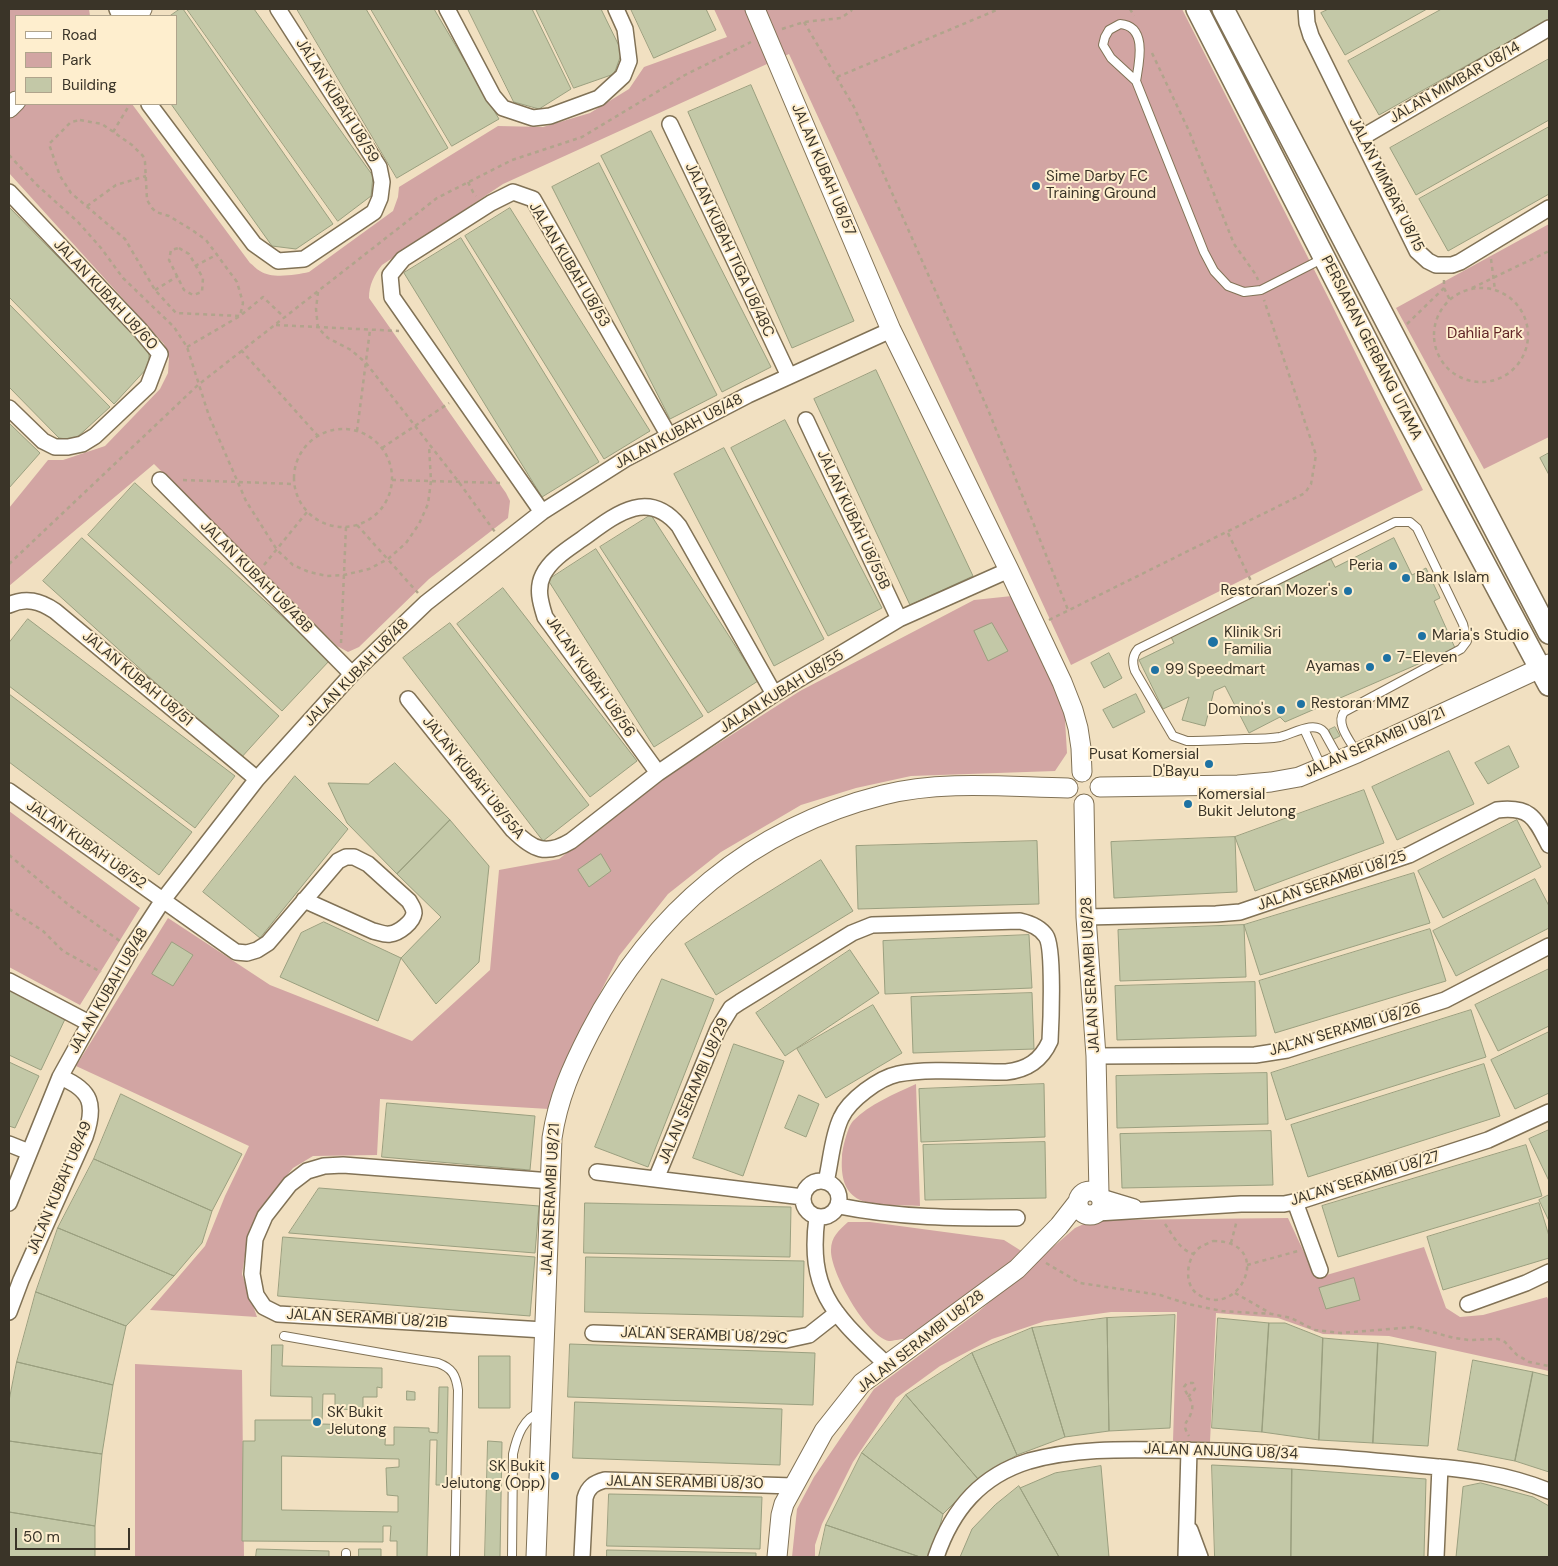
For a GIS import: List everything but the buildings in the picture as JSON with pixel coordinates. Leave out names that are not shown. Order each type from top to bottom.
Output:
[{"type":"main road","name":"PERSIARAN GERBANG UTAMA","points":[[1197,9],[1395,396],[1546,672]]},
{"type":"main road","name":"PERSIARAN GERBANG UTAMA","points":[[1223,9],[1549,633]]},
{"type":"street","name":"JALAN KUBAH U8/59","points":[[150,105],[254,244],[278,261],[304,259],[374,212],[380,198],[382,182],[379,167],[278,9]]},
{"type":"street","points":[[447,9],[493,96],[503,108],[533,118],[550,116],[599,98],[623,76],[629,61],[625,29],[616,9]]},
{"type":"street","name":"JALAN KUBAH U8/57","points":[[755,9],[890,330],[1009,570],[1073,710],[1081,748],[1082,772]]},
{"type":"street","name":"JALAN MIMBAR U8/15","points":[[1306,9],[1307,23],[1311,36],[1418,251],[1428,261],[1444,266]]},
{"type":"street","name":"JALAN MIMBAR U8/14","points":[[1361,138],[1549,28]]},
{"type":"street","name":"JALAN KUBAH TIGA U8/48C","points":[[670,124],[789,376]]},
{"type":"street","name":"JALAN KUBAH U8/60","points":[[9,192],[160,354],[148,386],[94,436],[82,444],[55,447],[43,441],[9,408]]},
{"type":"street","name":"JALAN KUBAH U8/53","points":[[542,512],[392,297],[390,275],[403,259],[491,202],[513,192],[533,199],[669,436]]},
{"type":"street","points":[[1444,266],[1460,262],[1549,208]]},
{"type":"street","name":"JALAN KUBAH U8/48","points":[[9,1203],[60,1077],[131,949],[163,900],[257,779],[352,674],[426,602],[542,512],[627,458],[669,436],[748,395],[890,330]]},
{"type":"street","name":"JALAN KUBAH U8/55B","points":[[806,420],[900,619]]},
{"type":"street","name":"JALAN KUBAH U8/48B","points":[[160,480],[352,674]]},
{"type":"street","name":"JALAN KUBAH U8/56","points":[[658,773],[545,617],[540,601],[542,576],[550,565],[560,554],[617,514],[632,508],[659,509],[670,516],[679,526],[774,694]]},
{"type":"street","name":"JALAN KUBAH U8/55","points":[[571,841],[658,773],[774,694],[900,619],[1009,570]]},
{"type":"street","name":"JALAN KUBAH U8/51","points":[[9,605],[21,601],[32,601],[44,604],[55,611],[257,779]]},
{"type":"street","name":"JALAN SERAMBI U8/21","points":[[1100,787],[1238,785],[1290,779],[1322,769],[1358,754],[1546,672]]},
{"type":"street","name":"JALAN KUBAH U8/55A","points":[[408,699],[524,842],[535,848],[547,850],[559,848],[571,841]]},
{"type":"street","points":[[1082,772],[1092,774],[1099,782],[1100,787],[1100,792],[1094,801],[1084,804],[1074,801],[1068,793],[1072,777],[1082,772]]},
{"type":"street","name":"JALAN SERAMBI U8/21","points":[[536,1557],[552,1138],[556,1112],[575,1062],[618,983],[644,947],[676,911],[703,886],[766,842],[805,822],[847,806],[884,795],[918,789],[954,786],[1068,788]]},
{"type":"street","name":"JALAN KUBAH U8/52","points":[[9,791],[236,952],[246,953],[257,950],[268,943],[304,900],[338,861],[346,857],[361,859],[368,864],[409,901],[414,913],[406,925],[398,931],[391,934],[383,934],[304,900]]},
{"type":"street","name":"JALAN SERAMBI U8/28","points":[[777,1557],[781,1514],[784,1504],[824,1431],[862,1383],[1017,1269],[1059,1226],[1091,1202],[1099,1145],[1096,1056],[1086,917],[1084,804]]},
{"type":"street","name":"JALAN SERAMBI U8/25","points":[[1086,917],[1240,912],[1409,855],[1498,810],[1511,808],[1531,815],[1540,826],[1549,845]]},
{"type":"street","name":"JALAN SERAMBI U8/29","points":[[656,1179],[718,1029],[731,1008],[740,1002],[852,933],[872,925],[1020,921],[1030,924],[1046,935],[1050,950],[1050,1041],[1046,1051],[1029,1067],[1019,1071],[917,1072],[897,1074],[882,1080],[856,1098],[843,1113],[826,1182]]},
{"type":"street","name":"JALAN SERAMBI U8/26","points":[[1096,1056],[1255,1055],[1287,1050],[1445,1000],[1549,946]]},
{"type":"street","points":[[9,981],[89,1023]]},
{"type":"street","name":"JALAN KUBAH U8/49","points":[[9,1312],[21,1280],[90,1123],[92,1112],[90,1100],[74,1083],[60,1077]]},
{"type":"street","name":"JALAN SERAMBI U8/27","points":[[1091,1202],[1148,1210],[1295,1202],[1333,1192],[1488,1140],[1549,1112]]},
{"type":"street","points":[[9,1144],[29,1152]]},
{"type":"street","name":"JALAN SERAMBI U8/21B","points":[[544,1330],[278,1314],[264,1307],[256,1295],[252,1274],[255,1239],[265,1216],[290,1184],[307,1171],[324,1166],[343,1165],[550,1181]]},
{"type":"street","points":[[597,1172],[803,1197]]},
{"type":"street","points":[[826,1182],[836,1188],[840,1200],[836,1211],[828,1217],[818,1218],[805,1208],[803,1197],[804,1192],[811,1184],[826,1182]]},
{"type":"street","points":[[1295,1202],[1320,1270]]},
{"type":"street","points":[[839,1206],[873,1213],[903,1216],[1017,1218]]},
{"type":"street","points":[[818,1218],[814,1239],[816,1270],[827,1300],[887,1365]]},
{"type":"street","points":[[1468,1304],[1519,1286],[1549,1272]]},
{"type":"street","name":"JALAN SERAMBI U8/29C","points":[[593,1333],[786,1340],[809,1335],[837,1313]]},
{"type":"street","points":[[1186,1557],[1189,1450]]},
{"type":"street","name":"JALAN ANJUNG U8/34","points":[[936,1557],[943,1536],[954,1516],[970,1496],[987,1482],[1028,1462],[1093,1451],[1246,1451],[1475,1470],[1511,1477],[1549,1491]]},
{"type":"street","points":[[1436,1557],[1440,1467]]},
{"type":"street","name":"JALAN SERAMBI U8/30","points":[[582,1557],[585,1498],[588,1490],[597,1482],[605,1480],[793,1486]]},
{"type":"street","points":[[1188,1521],[1200,1557]]},
{"type":"lane","points":[[1136,81],[1141,50],[1140,41],[1129,26],[1120,24],[1109,30],[1103,45],[1111,58],[1136,81],[1204,252],[1214,271],[1228,286],[1244,292],[1261,290],[1324,258]]},
{"type":"lane","points":[[1340,761],[1321,728],[1312,726],[1287,735],[1268,738],[1187,741],[1176,739],[1172,736],[1133,665],[1135,653],[1138,649],[1395,522],[1410,522],[1417,528],[1463,624],[1467,641],[1461,649],[1344,712],[1341,723],[1358,754]]},
{"type":"lane","points":[[1304,729],[1322,769]]},
{"type":"lane","points":[[284,1336],[438,1362],[454,1372],[458,1390],[455,1557]]},
{"type":"lane","points":[[512,1557],[513,1454],[520,1431],[532,1415],[542,1411]]},
{"type":"path","points":[[837,77],[999,9]]},
{"type":"path","points":[[1130,9],[1134,18]]},
{"type":"path","points":[[804,22],[854,107],[989,412],[1068,610]]},
{"type":"path","points":[[1036,627],[1305,494],[1312,484],[1316,455],[1256,276],[1234,244],[1189,131],[1152,53]]},
{"type":"path","points":[[114,132],[129,105]]},
{"type":"path","points":[[80,120],[102,124],[132,145],[143,156],[147,200],[156,212],[169,216],[192,230],[206,240],[218,254],[237,282],[243,303],[240,316],[176,313],[155,290],[126,239],[71,193],[60,176],[49,144],[71,122],[80,120]]},
{"type":"path","points":[[9,154],[37,185],[78,222],[101,248],[123,278],[174,327],[186,347],[209,416],[246,501],[277,550],[293,565],[309,572],[327,576],[369,570],[388,559],[406,543],[420,524],[428,504],[431,481],[429,446]]},
{"type":"path","points":[[87,206],[116,185],[146,176]]},
{"type":"path","points":[[1488,245],[1495,290]]},
{"type":"path","points":[[179,248],[188,254],[203,278],[202,292],[193,294],[184,290],[178,276],[169,260],[172,250],[179,248]]},
{"type":"path","points":[[1460,292],[1484,288],[1506,294],[1522,310],[1527,321],[1529,332],[1525,354],[1519,364],[1507,375],[1491,382],[1480,383],[1458,377],[1449,370],[1436,351],[1434,329],[1437,318],[1442,308],[1460,292],[1494,279],[1549,251]]},
{"type":"path","points":[[196,266],[218,254]]},
{"type":"path","points":[[1444,266],[1444,288],[1450,300]]},
{"type":"path","points":[[155,290],[178,276]]},
{"type":"path","points":[[1394,334],[1412,320],[1444,288]]},
{"type":"path","points":[[318,292],[316,309],[318,328],[328,338],[351,350],[366,363],[458,481],[502,542]]},
{"type":"path","points":[[186,347],[240,316],[263,296],[285,317]]},
{"type":"path","points":[[276,325],[416,332]]},
{"type":"path","points":[[357,432],[370,330]]},
{"type":"path","points":[[241,350],[318,436]]},
{"type":"path","points":[[382,448],[460,395]]},
{"type":"path","points":[[344,429],[367,435],[382,448],[390,464],[392,480],[389,495],[382,508],[371,519],[346,527],[331,526],[318,521],[307,512],[298,499],[294,484],[294,470],[299,456],[307,444],[318,436],[344,429]]},
{"type":"path","points":[[160,480],[294,484]]},
{"type":"path","points":[[392,480],[521,483]]},
{"type":"path","points":[[255,576],[307,512]]},
{"type":"path","points":[[357,525],[426,602]]},
{"type":"path","points":[[340,662],[346,527]]},
{"type":"path","points":[[1228,533],[1256,591]]},
{"type":"path","points":[[9,854],[70,906],[131,949]]},
{"type":"path","points":[[9,909],[43,931],[63,951],[113,979]]},
{"type":"path","points":[[1231,1243],[1241,1204]]},
{"type":"path","points":[[1148,1210],[1186,1252],[1194,1254]]},
{"type":"path","points":[[1213,1241],[1231,1243],[1244,1253],[1247,1274],[1235,1293],[1220,1299],[1204,1298],[1197,1294],[1188,1281],[1190,1264],[1194,1254],[1199,1248],[1213,1241]]},
{"type":"path","points":[[1247,1265],[1312,1248]]},
{"type":"path","points":[[1032,1253],[1080,1282],[1160,1295],[1188,1304],[1222,1311],[1272,1314],[1291,1318],[1315,1330],[1341,1333],[1414,1328],[1469,1340],[1498,1339],[1505,1342],[1517,1356],[1529,1362],[1549,1366]]},
{"type":"path","points":[[1235,1293],[1272,1314]]},
{"type":"path","points":[[1188,1397],[1195,1390],[1193,1383],[1187,1383],[1184,1387],[1188,1397],[1192,1405],[1192,1410],[1184,1425],[1184,1430],[1190,1438],[1189,1450]]},
{"type":"green space","points":[[9,9],[89,9],[90,15],[15,15],[15,105],[133,105],[250,263],[265,273],[284,276],[309,272],[393,211],[399,187],[498,126],[543,127],[590,113],[629,89],[644,67],[727,37],[714,9],[1182,9],[1329,299],[1423,490],[1071,665],[789,54],[503,184],[382,265],[379,269],[371,284],[369,298],[510,501],[508,518],[429,579],[359,647],[348,652],[337,646],[154,464],[9,586],[9,508],[48,460],[63,460],[105,446],[160,389],[168,373],[169,358],[164,344],[9,173]]},
{"type":"green space","name":"Dahlia Park","points":[[1549,224],[1549,437],[1484,469],[1396,308]]},
{"type":"green space","points":[[1012,596],[1064,703],[1067,753],[1055,771],[911,776],[856,788],[801,805],[721,852],[668,894],[619,956],[582,1028],[549,1109],[380,1099],[377,1155],[313,1156],[293,1168],[266,1201],[248,1236],[242,1274],[257,1317],[150,1310],[205,1246],[225,1196],[249,1146],[76,1066],[168,918],[270,985],[412,1041],[490,970],[499,870],[559,859],[658,782],[800,691],[974,600]]},
{"type":"green space","points":[[9,811],[140,908],[80,1005],[9,967]]},
{"type":"green space","points":[[916,1084],[920,1206],[864,1202],[854,1197],[847,1188],[843,1175],[842,1153],[849,1128],[853,1121],[867,1109]]},
{"type":"green space","points":[[1288,1218],[1316,1278],[1424,1247],[1446,1308],[1460,1317],[1483,1315],[1547,1297],[1549,1301],[1549,1371],[1389,1336],[1323,1334],[1278,1318],[1216,1313],[1210,1442],[1173,1441],[1177,1312],[1111,1312],[1045,1321],[992,1339],[940,1366],[896,1398],[853,1462],[822,1524],[815,1545],[815,1557],[792,1557],[797,1509],[814,1477],[874,1389],[978,1312],[1075,1228],[1086,1223],[1105,1220]]},
{"type":"green space","points":[[848,1222],[870,1222],[1004,1240],[1023,1252],[1008,1265],[904,1339],[889,1341],[880,1337],[871,1328],[851,1302],[832,1260],[832,1241]]},
{"type":"green space","points":[[135,1364],[242,1370],[244,1557],[135,1557]]},
{"type":"place","name":"Sime Darby FC Training Ground","points":[[1036,186]]},
{"type":"place","name":"Peria","points":[[1393,566]]},
{"type":"place","name":"Bank Islam","points":[[1406,578]]},
{"type":"place","name":"Restoran Mozer's","points":[[1348,591]]},
{"type":"place","name":"Maria's Studio","points":[[1422,636]]},
{"type":"place","name":"Klinik Sri Familia","points":[[1213,642]]},
{"type":"place","name":"7-Eleven","points":[[1387,658]]},
{"type":"place","name":"Ayamas","points":[[1370,667]]},
{"type":"place","name":"99 Speedmart","points":[[1155,670]]},
{"type":"place","name":"Restoran MMZ","points":[[1301,704]]},
{"type":"place","name":"Domino's","points":[[1281,710]]},
{"type":"place","name":"Pusat Komersial D'Bayu","points":[[1209,764]]},
{"type":"place","name":"Komersial Bukit Jelutong","points":[[1188,804]]},
{"type":"place","name":"SK Bukit Jelutong","points":[[317,1422]]},
{"type":"place","name":"SK Bukit Jelutong (Opp)","points":[[555,1476]]}]
